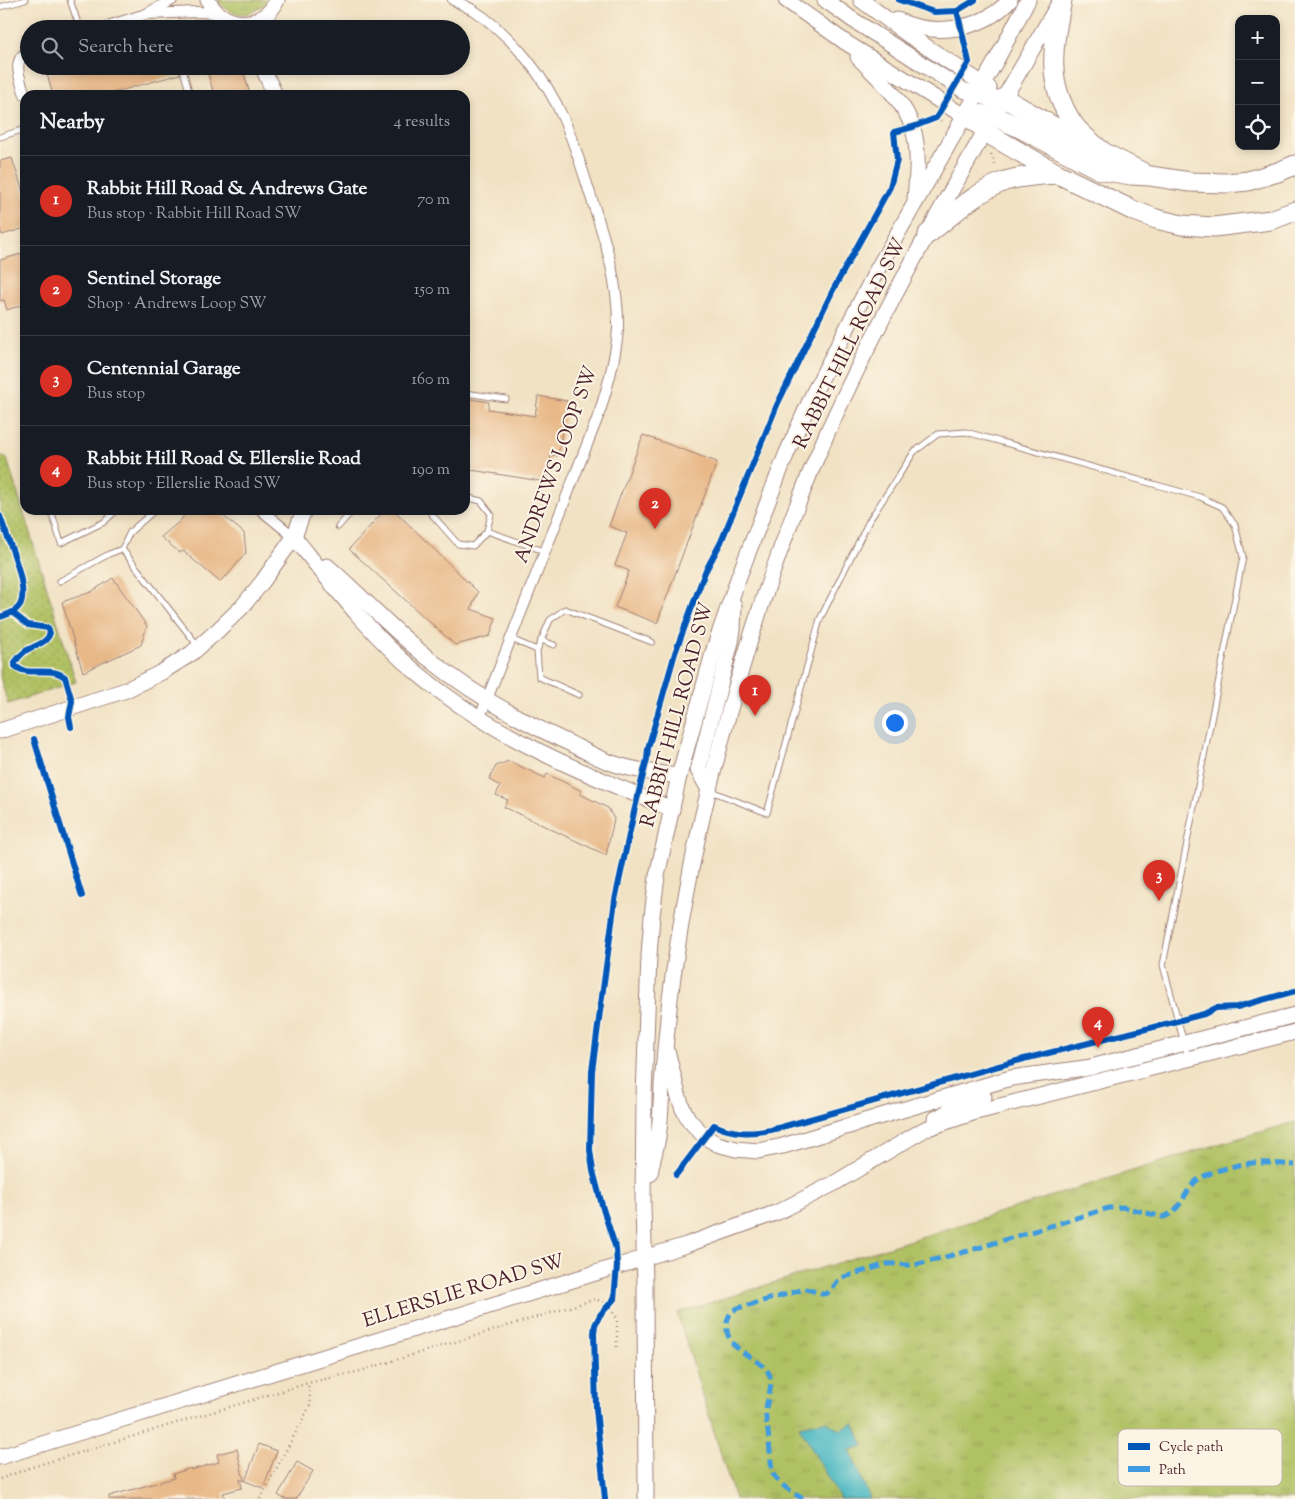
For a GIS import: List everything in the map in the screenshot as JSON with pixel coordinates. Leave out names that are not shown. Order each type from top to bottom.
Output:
[{"type":"highway","points":[[1061,0],[1055,40],[1053,73],[1058,97],[1075,127],[1102,151]]},
{"type":"highway","points":[[1004,98],[1150,176]]},
{"type":"highway","points":[[964,116],[978,114],[989,132],[1058,174],[1132,210],[1156,219],[1182,225],[1214,227],[1271,220],[1295,211]]},
{"type":"highway","points":[[989,132],[1020,128],[1100,170],[1190,182],[1226,183],[1248,181],[1295,165]]},
{"type":"highway","points":[[928,234],[975,196],[1005,181],[1058,174]]},
{"type":"main road","points":[[208,0],[216,13],[227,20]]},
{"type":"main road","points":[[786,0],[845,42],[964,116]]},
{"type":"main road","points":[[825,0],[963,90],[979,89]]},
{"type":"main road","points":[[861,0],[979,89],[1004,98]]},
{"type":"main road","points":[[875,9],[910,26],[931,29],[948,28],[961,27],[983,20],[1006,5],[1010,0]]},
{"type":"main road","name":"RABBIT HILL ROAD SW","points":[[646,1499],[643,1204],[644,1096],[652,916],[657,876],[679,776],[715,646],[734,589],[760,520],[814,394],[874,276],[1028,0]]},
{"type":"main road","name":"RABBIT HILL ROAD SW","points":[[643,1204],[658,1134],[665,1042],[684,911],[709,790],[736,686],[768,583],[828,432],[890,304],[928,234],[989,132],[1004,98],[1061,0]]},
{"type":"main road","points":[[256,20],[263,17],[274,5]]},
{"type":"main road","points":[[270,20],[274,5]]},
{"type":"main road","points":[[845,42],[898,99],[913,127],[917,170],[915,203]]},
{"type":"main road","points":[[266,75],[273,90]]},
{"type":"main road","points":[[271,75],[274,90]]},
{"type":"main road","points":[[0,732],[126,690],[162,672],[199,647],[242,607],[264,581],[294,537],[302,515]]},
{"type":"main road","points":[[294,537],[355,590],[428,659],[486,699],[524,721],[608,762],[643,771],[679,776]]},
{"type":"main road","points":[[294,537],[368,627],[415,672],[458,705],[510,735],[572,767],[672,810]]},
{"type":"main road","points":[[709,790],[698,770],[733,630],[734,589]]},
{"type":"main road","name":"ELLERSLIE ROAD SW","points":[[925,1130],[935,1118],[966,1102],[1092,1066],[1295,1015]]},
{"type":"main road","name":"ELLERSLIE ROAD SW","points":[[0,1457],[686,1245],[778,1212],[833,1184],[925,1130],[976,1112],[1295,1032]]},
{"type":"main road","points":[[665,1042],[678,1095],[689,1120],[705,1137],[717,1144],[736,1149],[758,1151],[784,1146],[1011,1078],[1092,1066]]},
{"type":"street","points":[[127,20],[146,14],[172,0]]},
{"type":"street","name":"ANDREWS LOOP SW","points":[[453,0],[474,11],[504,35],[529,61],[548,88],[564,119],[575,147],[611,266],[617,303],[618,329],[615,358],[599,414],[480,718]]},
{"type":"street","points":[[146,14],[216,13]]},
{"type":"street","points":[[20,57],[18,67],[24,90]]},
{"type":"street","points":[[267,515],[294,537]]},
{"type":"lane","points":[[0,7],[25,0]]},
{"type":"lane","points":[[70,0],[77,20]]},
{"type":"lane","points":[[184,75],[189,90]]},
{"type":"lane","points":[[0,137],[20,131]]},
{"type":"lane","points":[[470,394],[506,400]]},
{"type":"lane","points":[[709,790],[767,813],[820,619],[869,521],[914,452],[938,434],[966,432],[1200,498],[1222,507],[1235,525],[1243,557],[1163,965],[1188,1058]]},
{"type":"lane","points":[[432,515],[458,544],[473,546],[486,531],[492,514],[482,501],[470,499]]},
{"type":"lane","points":[[53,515],[61,543],[104,522],[112,515]]},
{"type":"lane","points":[[60,581],[109,554],[122,549],[130,532],[149,515]]},
{"type":"lane","points":[[338,527],[349,515]]},
{"type":"lane","points":[[486,531],[544,551]]},
{"type":"lane","points":[[122,549],[199,647]]},
{"type":"lane","points":[[579,695],[539,676],[537,650],[550,620],[565,609],[652,642]]},
{"type":"lane","points":[[510,639],[537,650]]},
{"type":"lane","points":[[541,640],[554,645]]},
{"type":"path","points":[[913,127],[938,120],[944,104]]},
{"type":"path","points":[[989,132],[991,153],[998,174]]},
{"type":"path","points":[[0,519],[4,529]]},
{"type":"path","points":[[0,1479],[32,1467],[308,1383],[360,1371],[596,1299],[617,1318],[617,1349]]},
{"type":"path","points":[[260,1499],[312,1404],[308,1383]]},
{"type":"green space","points":[[218,0],[268,0],[256,10],[243,14],[230,11]]},
{"type":"green space","points":[[0,455],[7,459],[20,501],[20,515],[24,515],[76,682],[8,704],[0,677]]},
{"type":"green space","points":[[1295,1122],[1295,1499],[735,1499],[677,1313]]},
{"type":"water","points":[[825,1421],[841,1430],[854,1423],[864,1446],[850,1450],[870,1499],[840,1499],[799,1426]]},
{"type":"building","points":[[47,75],[176,75],[123,90],[52,90]]},
{"type":"building","points":[[208,75],[244,75],[249,90],[213,90]]},
{"type":"building","points":[[12,158],[20,183],[20,230],[2,235],[0,228],[0,161]]},
{"type":"building","points":[[20,254],[20,306],[7,310],[4,300],[0,301],[0,260]]},
{"type":"building","points":[[538,396],[567,401],[558,456],[551,455],[547,482],[470,470],[470,399],[489,402],[488,409],[535,416]]},
{"type":"building","points":[[643,435],[717,462],[657,623],[615,607],[629,571],[615,565],[627,533],[609,526]]},
{"type":"building","points":[[184,515],[222,515],[244,533],[246,553],[220,582],[183,551],[180,553],[161,537],[181,520]]},
{"type":"building","points":[[380,515],[399,515],[478,592],[471,609],[496,618],[490,636],[455,645],[349,549]]},
{"type":"building","points":[[113,578],[147,626],[141,645],[83,672],[62,602],[91,592]]},
{"type":"building","points":[[509,761],[545,778],[547,774],[582,791],[580,794],[608,808],[614,819],[606,855],[504,807],[508,800],[496,795],[500,786],[489,779],[496,766]]},
{"type":"building","points":[[259,1444],[277,1451],[263,1488],[245,1481]]},
{"type":"building","points":[[237,1449],[244,1481],[240,1479],[242,1488],[223,1493],[225,1499],[109,1499],[109,1496],[174,1478],[173,1474],[219,1462],[217,1454]]},
{"type":"building","points":[[297,1462],[313,1471],[296,1499],[284,1499],[278,1495]]},
{"type":"marked path","points":[[803,1499],[782,1485],[773,1474],[766,1415],[771,1380],[763,1366],[735,1346],[730,1340],[727,1332],[727,1322],[734,1310],[805,1289],[826,1294],[841,1278],[887,1264],[915,1265],[968,1251],[1109,1208],[1123,1207],[1163,1217],[1169,1215],[1194,1183],[1205,1176],[1230,1167],[1252,1163],[1295,1165]]},
{"type":"cycle path","points":[[899,0],[934,12],[957,11],[975,0]]},
{"type":"cycle path","points":[[605,1499],[596,1409],[594,1333],[595,1325],[600,1315],[614,1299],[617,1266],[616,1249],[593,1171],[590,1150],[592,1071],[615,900],[648,748],[675,653],[705,572],[721,542],[777,405],[833,290],[890,187],[897,160],[894,132],[936,118],[969,62],[957,11]]},
{"type":"cycle path","points":[[0,516],[12,548],[22,586],[20,605],[16,610],[0,617]]},
{"type":"cycle path","points":[[13,613],[28,625],[48,628],[49,636],[41,643],[24,652],[15,662],[15,666],[26,671],[52,672],[65,677],[72,701],[69,717],[71,727]]},
{"type":"cycle path","points":[[34,739],[82,896]]},
{"type":"cycle path","points":[[676,1175],[714,1125],[742,1132],[771,1130],[1024,1059],[1204,1014],[1216,1008],[1237,1007],[1295,991]]},
{"type":"place","name":"Sentinel Storage","points":[[655,529]]},
{"type":"place","name":"Rabbit Hill Road & Andrews Gate","points":[[755,716]]},
{"type":"place","name":"Centennial Garage","points":[[1159,901]]},
{"type":"place","name":"Rabbit Hill Road & Ellerslie Road","points":[[1098,1048]]}]
